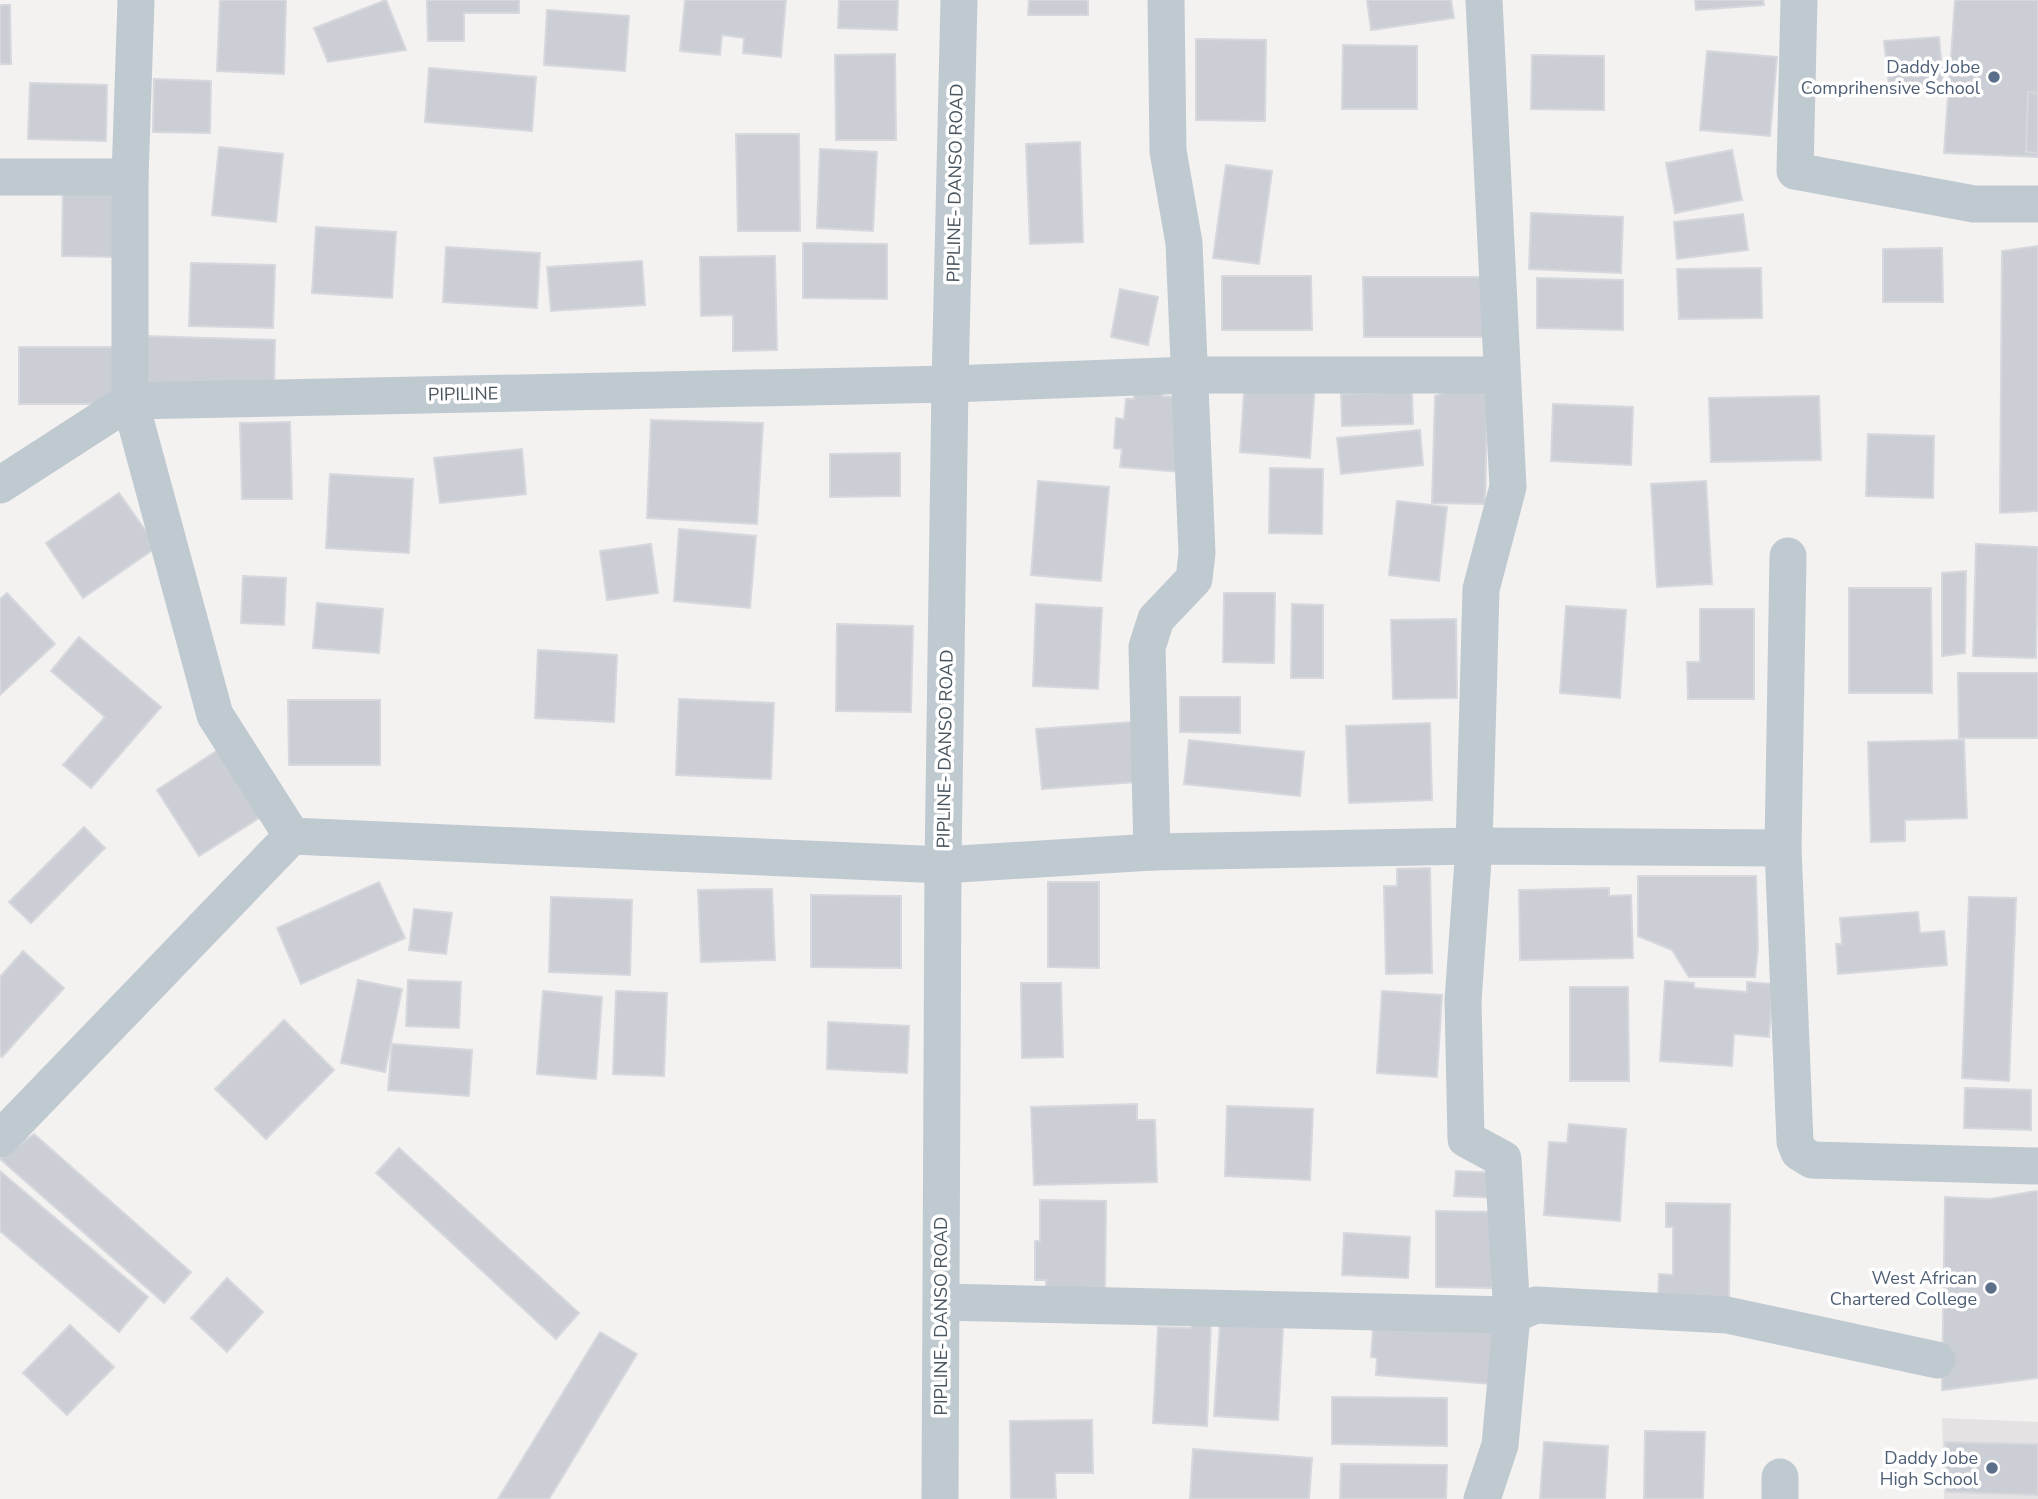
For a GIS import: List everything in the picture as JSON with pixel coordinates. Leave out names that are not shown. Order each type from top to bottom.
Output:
[{"type":"street","points":[[136,0],[130,177],[130,401],[215,715],[292,836]]},
{"type":"street","name":"PIPLINE- DANSO ROAD","points":[[940,1499],[943,864],[959,0]]},
{"type":"street","points":[[1152,852],[1147,646],[1156,619],[1194,579],[1197,553],[1184,243],[1168,151],[1166,0]]},
{"type":"street","points":[[1482,1499],[1500,1445],[1512,1315],[1503,1159],[1466,1139],[1463,1000],[1474,846],[1481,589],[1508,487],[1484,0]]},
{"type":"street","points":[[1799,0],[1795,171],[1974,204],[2038,204]]},
{"type":"street","points":[[0,177],[130,177]]},
{"type":"street","name":"PIPILINE","points":[[130,401],[950,384],[1190,376],[1502,376]]},
{"type":"street","points":[[0,485],[130,401]]},
{"type":"street","points":[[1788,556],[1783,848],[1795,1142],[1799,1152],[1812,1160],[2038,1166]]},
{"type":"street","points":[[0,1139],[292,836],[943,864],[1152,852],[1474,846],[1783,848]]},
{"type":"street","points":[[942,1302],[1512,1315],[1536,1305],[1727,1315],[1937,1360]]},
{"type":"shaded area","name":"Daddy Jobe High School","points":[[1942,1418],[2038,1422],[2038,1499],[1944,1499]]},
{"type":"building","points":[[220,0],[286,0],[284,74],[217,71]]},
{"type":"building","points":[[386,0],[406,50],[328,62],[314,28]]},
{"type":"building","points":[[427,0],[519,0],[519,13],[464,13],[464,41],[428,41]]},
{"type":"building","points":[[685,0],[786,0],[781,57],[743,53],[744,38],[722,35],[720,55],[680,51]]},
{"type":"building","points":[[839,0],[898,0],[897,30],[838,28]]},
{"type":"building","points":[[1029,0],[1088,0],[1088,15],[1028,15]]},
{"type":"building","points":[[1367,0],[1451,0],[1454,18],[1371,30]]},
{"type":"building","points":[[1695,0],[1763,0],[1764,5],[1696,10]]},
{"type":"building","name":"Daddy Jobe Comprihensive School","points":[[1955,0],[2038,0],[2038,157],[1944,153]]},
{"type":"building","points":[[0,5],[10,5],[11,64],[0,64]]},
{"type":"building","points":[[547,10],[629,16],[625,71],[544,65]]},
{"type":"building","points":[[1939,37],[1944,90],[1890,94],[1884,41]]},
{"type":"building","points":[[1196,39],[1266,40],[1265,121],[1196,120]]},
{"type":"building","points":[[1343,45],[1417,46],[1417,109],[1342,109]]},
{"type":"building","points":[[1707,51],[1777,57],[1770,136],[1700,130]]},
{"type":"building","points":[[895,54],[896,140],[836,140],[835,55]]},
{"type":"building","points":[[1532,55],[1604,56],[1604,110],[1531,109]]},
{"type":"building","points":[[429,68],[536,77],[532,131],[425,122]]},
{"type":"building","points":[[154,79],[211,81],[210,133],[153,132]]},
{"type":"building","points":[[30,83],[107,85],[106,141],[28,139]]},
{"type":"building","points":[[2028,92],[2038,93],[2038,153],[2026,152]]},
{"type":"building","points":[[736,134],[799,134],[800,231],[738,231]]},
{"type":"building","points":[[1080,142],[1083,242],[1030,244],[1026,144]]},
{"type":"building","points":[[219,147],[283,154],[276,222],[212,215]]},
{"type":"building","points":[[820,149],[877,152],[873,231],[817,228]]},
{"type":"building","points":[[1732,150],[1742,200],[1675,213],[1666,163]]},
{"type":"building","points":[[1226,165],[1272,171],[1259,264],[1213,258]]},
{"type":"building","points":[[63,181],[114,182],[113,257],[62,256]]},
{"type":"building","points":[[1531,213],[1623,217],[1621,273],[1529,269]]},
{"type":"building","points":[[1743,214],[1748,250],[1677,259],[1674,222]]},
{"type":"building","points":[[316,227],[396,232],[392,298],[312,293]]},
{"type":"building","points":[[803,243],[887,244],[887,299],[803,298]]},
{"type":"building","points":[[2038,246],[2038,511],[2000,513],[2002,251]]},
{"type":"building","points":[[446,247],[540,253],[537,308],[443,302]]},
{"type":"building","points":[[1942,248],[1943,302],[1883,302],[1883,249]]},
{"type":"building","points":[[775,256],[777,350],[733,351],[733,315],[701,316],[700,257]]},
{"type":"building","points":[[642,261],[645,305],[551,311],[547,267]]},
{"type":"building","points":[[191,263],[275,265],[273,328],[189,326]]},
{"type":"building","points":[[1761,268],[1762,318],[1679,319],[1677,269]]},
{"type":"building","points":[[1222,276],[1311,276],[1312,330],[1222,330]]},
{"type":"building","points":[[1363,277],[1483,277],[1483,337],[1364,337]]},
{"type":"building","points":[[1537,278],[1623,280],[1623,330],[1537,328]]},
{"type":"building","points":[[1120,289],[1158,297],[1148,345],[1111,337]]},
{"type":"building","points":[[145,336],[275,340],[274,390],[144,385]]},
{"type":"building","points":[[19,347],[115,347],[115,404],[19,404]]},
{"type":"building","points":[[1488,377],[1485,504],[1432,503],[1435,396]]},
{"type":"building","points":[[1245,378],[1315,383],[1310,458],[1240,452]]},
{"type":"building","points":[[1135,383],[1162,385],[1162,396],[1187,398],[1181,472],[1120,467],[1122,449],[1114,448],[1116,418],[1124,419],[1126,399],[1134,399]]},
{"type":"building","points":[[1412,391],[1413,424],[1342,426],[1341,394]]},
{"type":"building","points":[[1819,396],[1821,460],[1711,462],[1709,398]]},
{"type":"building","points":[[1553,404],[1633,407],[1631,465],[1551,461]]},
{"type":"building","points":[[651,420],[763,423],[757,524],[647,518]]},
{"type":"building","points":[[290,422],[292,499],[242,499],[240,423]]},
{"type":"building","points":[[1420,430],[1423,465],[1341,474],[1337,438]]},
{"type":"building","points":[[1868,434],[1934,436],[1933,498],[1866,496]]},
{"type":"building","points":[[522,449],[526,494],[440,503],[434,458]]},
{"type":"building","points":[[900,453],[900,496],[830,497],[830,454]]},
{"type":"building","points":[[1270,468],[1323,469],[1322,534],[1269,533]]},
{"type":"building","points":[[330,474],[413,479],[409,553],[326,548]]},
{"type":"building","points":[[1038,481],[1109,487],[1101,581],[1031,575]]},
{"type":"building","points":[[1706,481],[1712,584],[1657,587],[1651,484]]},
{"type":"building","points":[[119,493],[157,547],[83,598],[46,543]]},
{"type":"building","points":[[1397,501],[1447,507],[1439,581],[1389,575]]},
{"type":"building","points":[[679,529],[756,536],[750,608],[674,601]]},
{"type":"building","points":[[651,544],[658,593],[607,600],[600,551]]},
{"type":"building","points":[[1976,544],[2038,547],[2036,658],[1973,656]]},
{"type":"building","points":[[1966,571],[1965,653],[1942,656],[1942,573]]},
{"type":"building","points":[[243,576],[286,578],[284,625],[241,623]]},
{"type":"building","points":[[1849,588],[1931,588],[1932,693],[1849,693]]},
{"type":"building","points":[[7,593],[55,644],[0,695],[0,599]]},
{"type":"building","points":[[1224,593],[1275,593],[1274,663],[1223,662]]},
{"type":"building","points":[[317,603],[383,609],[379,653],[313,648]]},
{"type":"building","points":[[1036,604],[1102,608],[1098,689],[1033,686]]},
{"type":"building","points":[[1292,604],[1323,605],[1323,678],[1291,678]]},
{"type":"building","points":[[1566,606],[1626,610],[1620,698],[1560,693]]},
{"type":"building","points":[[1700,609],[1754,609],[1754,699],[1688,699],[1687,662],[1700,662]]},
{"type":"building","points":[[1456,619],[1457,698],[1393,699],[1391,620]]},
{"type":"building","points":[[837,624],[913,626],[911,712],[836,711]]},
{"type":"building","points":[[79,637],[161,707],[91,788],[63,765],[105,717],[51,671]]},
{"type":"building","points":[[538,650],[617,655],[614,722],[535,718]]},
{"type":"building","points":[[1958,673],[2038,673],[2038,738],[1959,738]]},
{"type":"building","points":[[1180,697],[1240,697],[1240,733],[1180,732]]},
{"type":"building","points":[[679,699],[774,703],[771,779],[676,775]]},
{"type":"building","points":[[288,700],[380,700],[380,765],[289,765]]},
{"type":"building","points":[[1132,722],[1137,782],[1042,789],[1036,729]]},
{"type":"building","points":[[1430,723],[1432,800],[1349,803],[1346,726]]},
{"type":"building","points":[[1189,740],[1304,752],[1300,796],[1184,784]]},
{"type":"building","points":[[1964,740],[1967,818],[1905,820],[1905,841],[1871,842],[1868,742]]},
{"type":"building","points":[[224,746],[267,813],[199,856],[157,790]]},
{"type":"building","points":[[84,827],[105,848],[31,923],[9,902]]},
{"type":"building","points":[[1430,868],[1432,973],[1386,974],[1384,886],[1397,886],[1397,869]]},
{"type":"building","points":[[1638,876],[1756,876],[1758,948],[1755,977],[1689,977],[1672,950],[1638,936]]},
{"type":"building","points":[[379,882],[405,938],[301,984],[277,928]]},
{"type":"building","points":[[1048,882],[1099,882],[1099,968],[1048,967]]},
{"type":"building","points":[[1609,888],[1609,896],[1631,895],[1633,958],[1520,960],[1519,890]]},
{"type":"building","points":[[772,889],[775,960],[701,962],[698,890]]},
{"type":"building","points":[[811,895],[901,896],[901,968],[811,967]]},
{"type":"building","points":[[551,897],[632,900],[630,975],[549,972]]},
{"type":"building","points":[[1969,897],[2016,898],[2009,1081],[1962,1078]]},
{"type":"building","points":[[414,909],[452,913],[446,954],[409,950]]},
{"type":"building","points":[[1918,912],[1920,933],[1944,931],[1947,965],[1838,974],[1836,944],[1842,944],[1840,918]]},
{"type":"building","points":[[23,951],[64,988],[2,1057],[0,977]]},
{"type":"building","points":[[358,980],[402,989],[385,1072],[341,1063]]},
{"type":"building","points":[[408,980],[461,982],[459,1028],[406,1026]]},
{"type":"building","points":[[1665,981],[1694,983],[1694,988],[1747,992],[1747,982],[1773,984],[1769,1037],[1734,1034],[1732,1066],[1660,1061]]},
{"type":"building","points":[[1021,983],[1061,983],[1063,1057],[1022,1058]]},
{"type":"building","points":[[1570,987],[1628,987],[1629,1081],[1570,1081]]},
{"type":"building","points":[[543,991],[602,997],[596,1079],[537,1074]]},
{"type":"building","points":[[616,991],[667,993],[664,1076],[613,1074]]},
{"type":"building","points":[[1382,991],[1442,995],[1437,1077],[1377,1073]]},
{"type":"building","points":[[284,1020],[334,1070],[266,1139],[215,1089]]},
{"type":"building","points":[[828,1022],[909,1026],[907,1073],[827,1069]]},
{"type":"building","points":[[392,1044],[472,1050],[469,1096],[388,1090]]},
{"type":"building","points":[[1965,1088],[2031,1090],[2031,1130],[1964,1128]]},
{"type":"building","points":[[1137,1104],[1137,1120],[1155,1120],[1157,1182],[1034,1185],[1031,1107]]},
{"type":"building","points":[[1227,1106],[1313,1109],[1310,1180],[1225,1176]]},
{"type":"building","points":[[1569,1124],[1626,1129],[1620,1221],[1544,1215],[1549,1142],[1567,1143]]},
{"type":"building","points":[[34,1134],[191,1272],[164,1303],[0,1159]]},
{"type":"building","points":[[399,1148],[579,1313],[556,1339],[376,1173]]},
{"type":"building","points":[[0,1171],[148,1297],[119,1332],[0,1231]]},
{"type":"building","points":[[1456,1171],[1501,1173],[1500,1198],[1454,1196]]},
{"type":"building","name":"West African Chartered College","points":[[2036,1191],[2038,1378],[1942,1390],[1945,1197],[1990,1199]]},
{"type":"building","points":[[1040,1200],[1106,1201],[1105,1294],[1046,1293],[1046,1280],[1035,1280],[1035,1241],[1040,1241]]},
{"type":"building","points":[[1666,1203],[1730,1204],[1729,1301],[1658,1300],[1659,1274],[1673,1275],[1673,1227],[1666,1227]]},
{"type":"building","points":[[1436,1211],[1493,1212],[1492,1288],[1436,1287]]},
{"type":"building","points":[[1344,1233],[1410,1237],[1408,1278],[1342,1275]]},
{"type":"building","points":[[227,1278],[263,1312],[227,1352],[191,1318]]},
{"type":"building","points":[[1192,1320],[1211,1321],[1207,1426],[1153,1423],[1158,1327],[1191,1328]]},
{"type":"building","points":[[1220,1323],[1283,1327],[1278,1420],[1214,1416]]},
{"type":"building","points":[[70,1325],[114,1367],[67,1415],[23,1373]]},
{"type":"building","points":[[1373,1328],[1495,1329],[1491,1384],[1376,1375],[1377,1358],[1371,1357]]},
{"type":"building","points":[[600,1332],[637,1354],[549,1499],[498,1499]]},
{"type":"building","points":[[1332,1397],[1447,1398],[1447,1446],[1332,1444]]},
{"type":"building","points":[[1092,1420],[1093,1473],[1055,1473],[1056,1499],[1011,1499],[1010,1421]]},
{"type":"building","points":[[1645,1431],[1705,1432],[1703,1499],[1644,1499]]},
{"type":"building","points":[[1544,1442],[1608,1446],[1605,1499],[1540,1499]]},
{"type":"building","name":"Daddy Jobe High School","points":[[1945,1442],[2038,1444],[2038,1495],[1946,1492]]},
{"type":"building","points":[[1193,1449],[1312,1458],[1309,1499],[1190,1499]]},
{"type":"building","points":[[1341,1464],[1447,1465],[1446,1499],[1340,1499]]},
{"type":"place","name":"Daddy Jobe Comprihensive School","points":[[1994,77]]},
{"type":"place","name":"West African Chartered College","points":[[1991,1288]]},
{"type":"place","name":"Daddy Jobe High School","points":[[1992,1468]]}]
